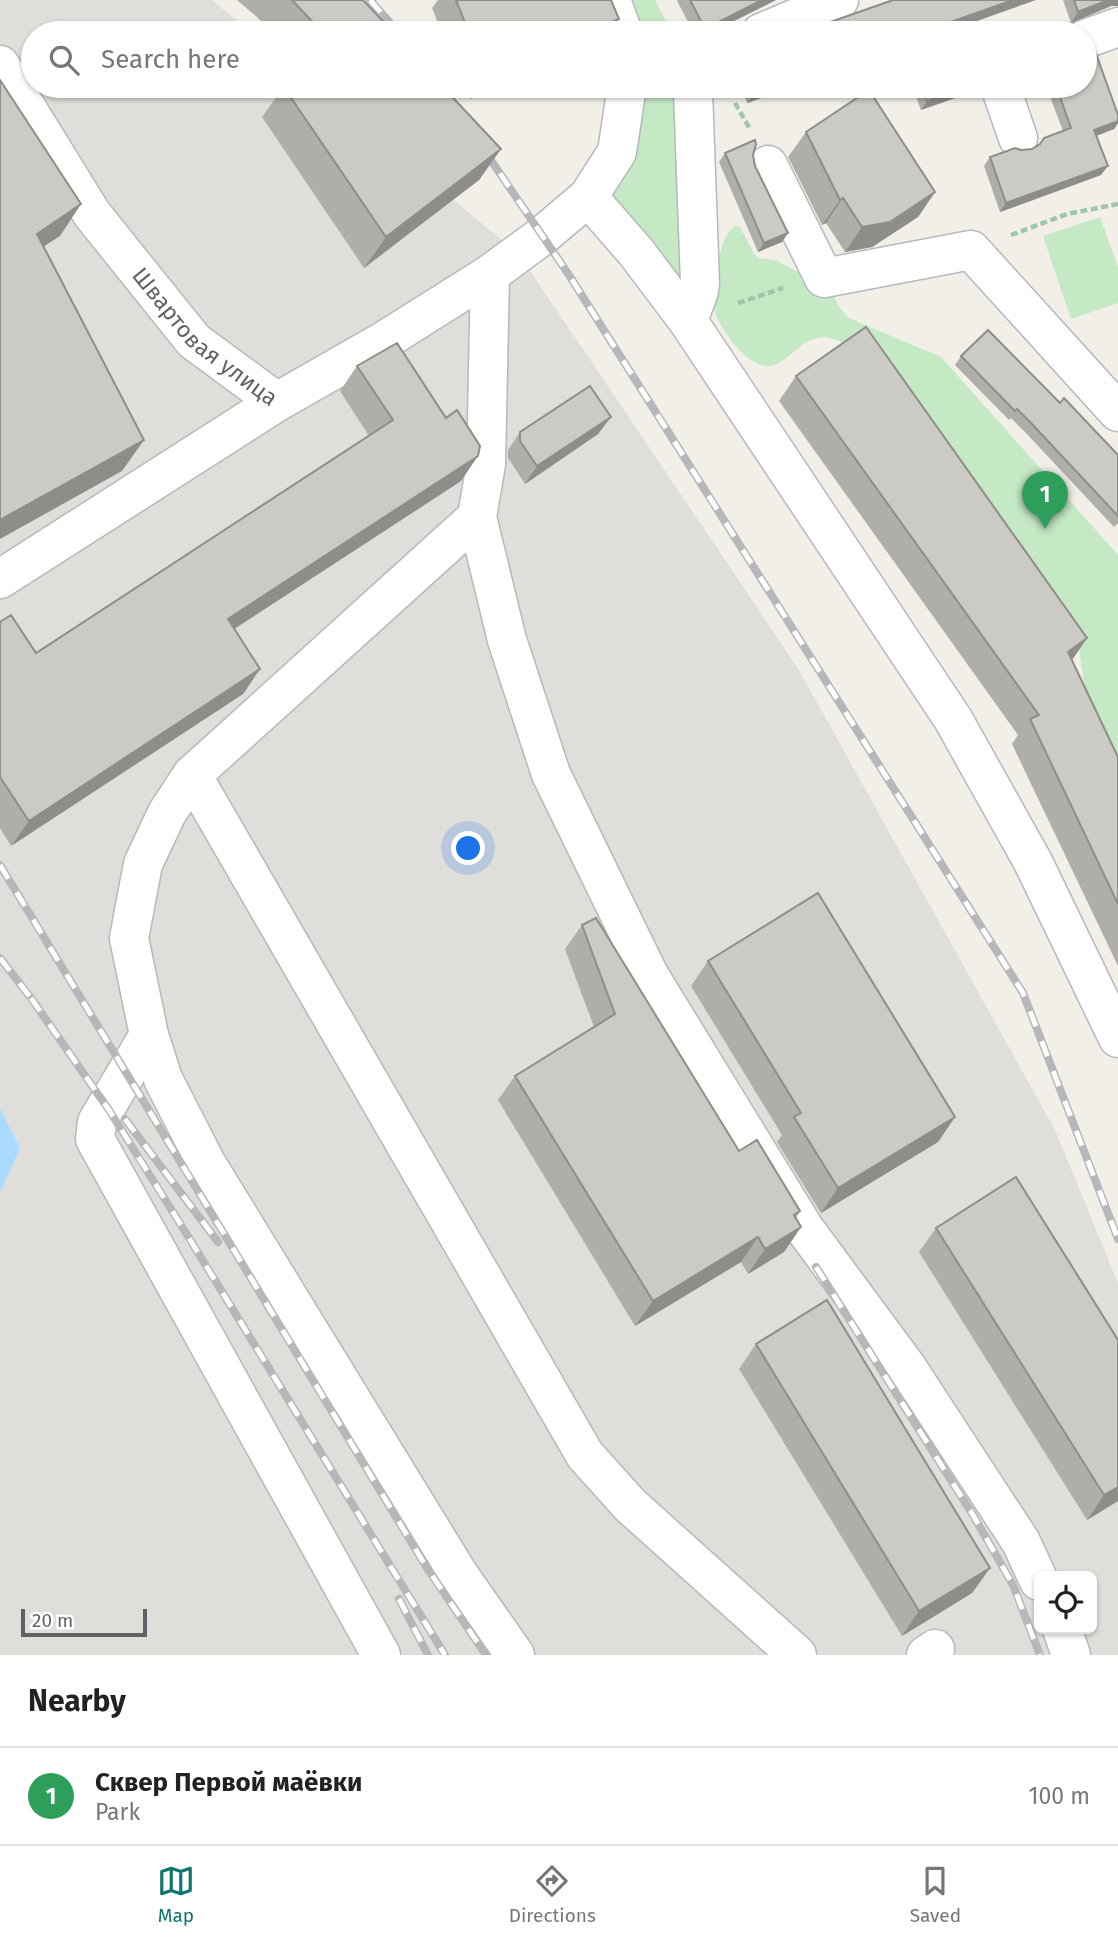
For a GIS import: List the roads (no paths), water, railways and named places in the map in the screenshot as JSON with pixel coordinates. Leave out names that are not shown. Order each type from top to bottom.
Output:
[{"type":"lane","points":[[611,0],[619,21]]},
{"type":"lane","points":[[789,21],[839,0]]},
{"type":"lane","points":[[1097,35],[1118,27]]},
{"type":"lane","name":"Швартовая улица","points":[[0,65],[92,214],[194,341],[277,402],[0,579]]},
{"type":"lane","points":[[277,402],[382,342],[490,274],[542,236],[588,197],[617,152],[625,98]]},
{"type":"lane","points":[[688,321],[700,283],[711,98]]},
{"type":"lane","points":[[1004,98],[1018,138]]},
{"type":"lane","points":[[768,165],[824,278],[971,250],[1118,412]]},
{"type":"lane","points":[[588,197],[636,252],[688,321],[953,719],[1033,862],[1118,1038]]},
{"type":"lane","points":[[490,274],[486,464],[477,517],[507,640],[551,774],[649,975],[804,1228],[905,1366],[1021,1542],[1034,1571]]},
{"type":"lane","points":[[477,517],[192,775],[167,813],[143,864],[129,938],[149,1035],[163,1079],[206,1163],[460,1575],[515,1655]]},
{"type":"lane","points":[[192,775],[585,1455],[630,1505],[797,1655]]},
{"type":"lane","points":[[149,1035],[97,1122],[95,1139],[381,1655]]},
{"type":"lane","points":[[1064,1634],[1071,1655]]},
{"type":"water","points":[[0,1108],[20,1148],[0,1193]]},
{"type":"railway","points":[[370,0],[388,21]]},
{"type":"railway","points":[[482,147],[569,275],[1023,993],[1118,1239]]},
{"type":"railway","points":[[0,865],[427,1568],[486,1655]]},
{"type":"railway","points":[[0,958],[37,1006]]},
{"type":"railway","points":[[31,998],[109,1110],[445,1655]]},
{"type":"railway","points":[[125,1119],[218,1242]]},
{"type":"railway","points":[[816,1267],[973,1515],[1013,1585],[1040,1655]]},
{"type":"railway","points":[[399,1599],[428,1655]]},
{"type":"place","name":"Сквер Первой маёвки","points":[[1045,529]]}]
